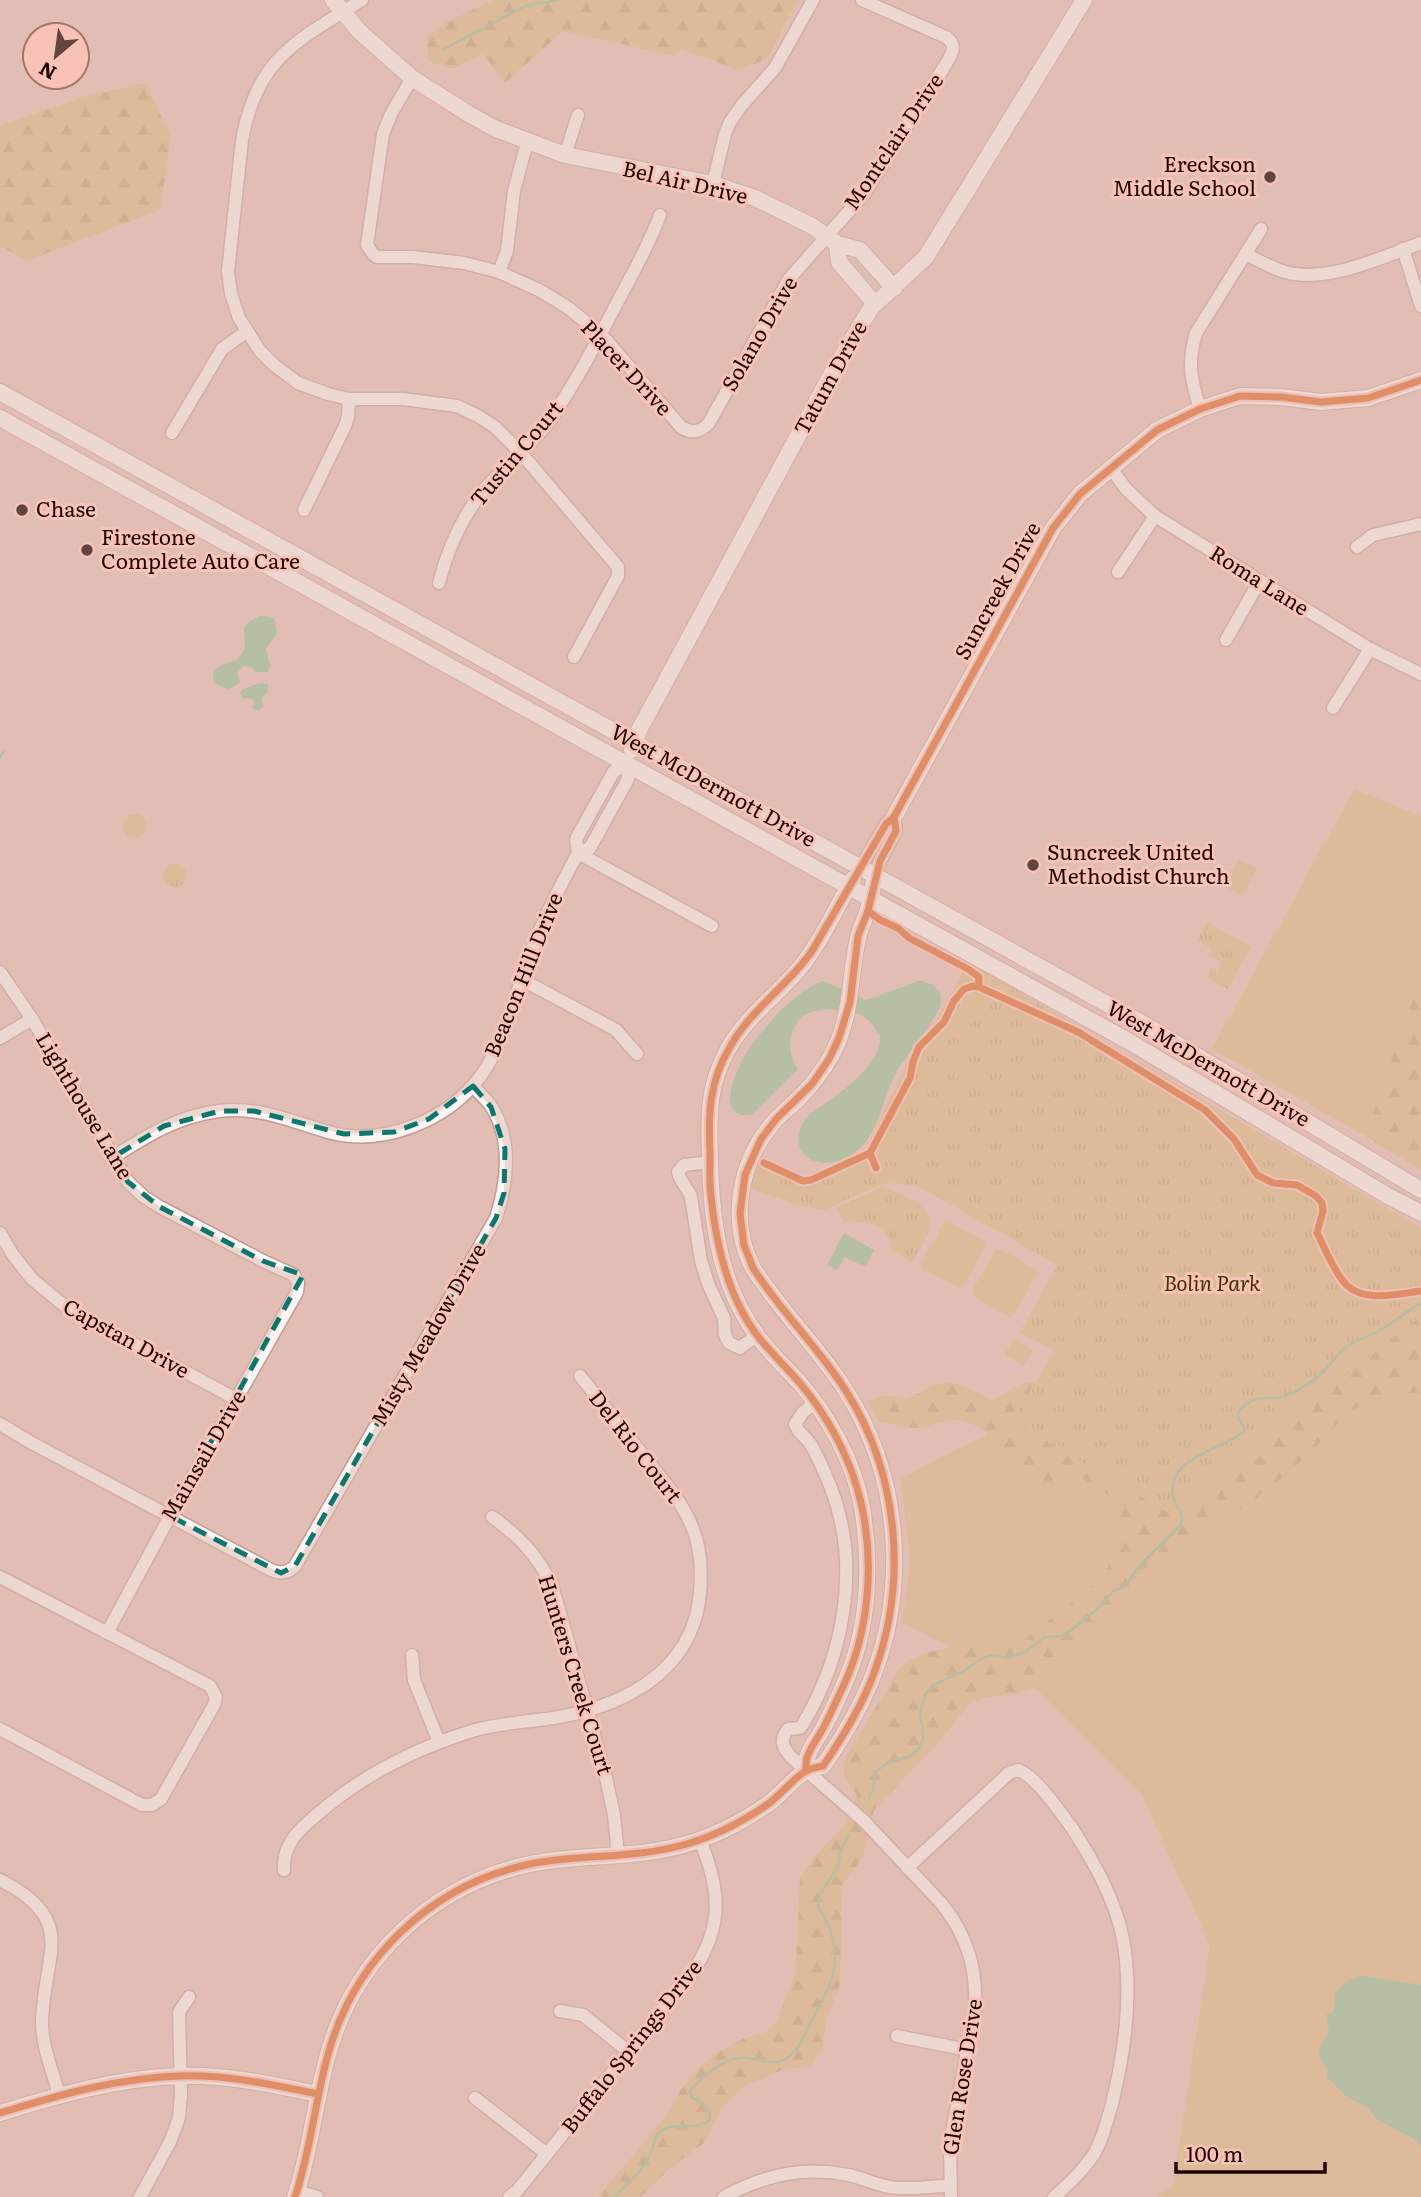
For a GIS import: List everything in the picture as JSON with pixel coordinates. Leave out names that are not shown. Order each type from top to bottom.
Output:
[{"type":"street","points":[[362,0],[338,6],[279,57],[255,91],[246,120],[228,271],[231,294],[246,332],[274,365],[298,383],[349,399],[403,399],[457,406],[495,427],[521,453],[618,567],[618,576],[573,657]]},
{"type":"street","points":[[713,184],[730,122],[775,68],[813,0]]},
{"type":"street","name":"Montclair Drive","points":[[832,240],[884,165],[954,50],[953,44],[946,37],[862,0]]},
{"type":"street","name":"Tatum Drive","points":[[627,764],[644,721],[864,318],[926,257],[1084,0]]},
{"type":"street","name":"Bel Air Drive","points":[[338,6],[360,32],[412,78],[496,129],[565,155],[713,184],[755,198],[812,226],[832,240],[860,250],[894,288]]},
{"type":"street","name":"Placer Drive","points":[[412,78],[383,134],[368,245],[373,254],[382,258],[436,259],[464,263],[499,272],[539,290],[567,307],[601,334],[681,427],[696,432]]},
{"type":"street","points":[[565,155],[578,115]]},
{"type":"street","points":[[499,272],[507,251],[514,191],[527,142]]},
{"type":"street","name":"Tustin Court","points":[[439,583],[444,563],[466,516],[483,491],[550,419],[601,334],[654,233],[660,215]]},
{"type":"street","points":[[1200,409],[1190,369],[1196,334],[1261,229]]},
{"type":"street","points":[[832,240],[839,262],[876,304]]},
{"type":"street","name":"Solano Drive","points":[[696,432],[709,423],[789,279],[832,240]]},
{"type":"street","points":[[1246,254],[1286,273],[1322,275],[1421,243]]},
{"type":"street","points":[[1403,249],[1421,306]]},
{"type":"street","points":[[172,433],[222,349],[246,332]]},
{"type":"street","name":"Suncreek Drive","points":[[860,867],[886,824],[894,817],[1053,528],[1080,494],[1157,430],[1200,409],[1240,396],[1321,402],[1368,398],[1421,380]]},
{"type":"street","name":"West McDermott Drive","points":[[0,393],[1147,1026],[1421,1191]]},
{"type":"street","points":[[304,510],[345,426],[349,399]]},
{"type":"street","name":"West McDermott Drive","points":[[0,418],[1130,1042],[1421,1213]]},
{"type":"street","name":"Roma Lane","points":[[1111,468],[1126,489],[1155,516],[1370,649],[1421,674]]},
{"type":"street","points":[[1118,572],[1155,516]]},
{"type":"street","points":[[1357,547],[1373,535],[1421,523]]},
{"type":"street","points":[[1226,640],[1259,582]]},
{"type":"street","points":[[1333,708],[1370,649]]},
{"type":"street","name":"Beacon Hill Drive","points":[[112,1158],[164,1126],[187,1117],[220,1111],[254,1111],[280,1116],[329,1132],[363,1135],[394,1132],[412,1126],[437,1114],[461,1097],[473,1086],[491,1060],[502,1036],[540,925],[578,853],[576,839],[614,771],[627,764]]},
{"type":"street","name":"Suncreek Drive","points":[[875,876],[896,831],[894,817]]},
{"type":"street","points":[[578,853],[712,926]]},
{"type":"street","points":[[806,1770],[807,1756],[844,1686],[856,1657],[866,1610],[868,1572],[861,1504],[842,1448],[815,1403],[757,1335],[731,1285],[718,1249],[710,1194],[709,1108],[723,1058],[744,1025],[805,961],[860,867]]},
{"type":"street","points":[[317,2197],[296,2194],[335,2032],[357,1985],[388,1945],[424,1911],[472,1883],[514,1868],[549,1861],[672,1848],[700,1840],[734,1825],[770,1803],[806,1770],[823,1766],[843,1735],[873,1676],[884,1643],[892,1601],[893,1525],[887,1492],[873,1445],[848,1394],[833,1371],[770,1293],[750,1262],[743,1237],[740,1201],[745,1175],[761,1139],[777,1118],[804,1093],[835,1049],[846,1020],[858,936],[868,911],[875,876]]},
{"type":"street","name":"Lighthouse Lane","points":[[0,972],[32,1018],[128,1182],[144,1198],[262,1261],[294,1275],[297,1279]]},
{"type":"street","points":[[521,979],[616,1030],[638,1054]]},
{"type":"street","points":[[0,1038],[32,1018]]},
{"type":"street","name":"Misty Meadow Drive","points":[[170,1516],[271,1570],[286,1572],[295,1566],[496,1218],[504,1193],[505,1149],[500,1126],[491,1107],[473,1086]]},
{"type":"street","points":[[710,1162],[688,1164],[678,1172],[691,1197],[701,1261],[724,1318],[725,1335],[729,1343],[740,1348],[757,1335]]},
{"type":"street","name":"Capstan Drive","points":[[0,1233],[32,1279],[67,1308],[236,1399]]},
{"type":"street","name":"Mainsail Drive","points":[[107,1633],[297,1292],[297,1279]]},
{"type":"street","name":"Del Rio Court","points":[[284,1870],[283,1857],[292,1839],[308,1822],[366,1777],[439,1742],[497,1725],[552,1718],[615,1702],[656,1677],[673,1659],[687,1637],[696,1616],[702,1572],[691,1524],[674,1495],[580,1376]]},
{"type":"street","name":"Glen Rose Drive","points":[[815,1403],[803,1412],[795,1424],[810,1443],[832,1492],[844,1544],[846,1575],[843,1619],[833,1661],[803,1724],[800,1728],[788,1730],[782,1740],[786,1752],[864,1821],[954,1919],[971,1956],[976,1988],[975,2010],[950,2143],[951,2191]]},
{"type":"street","points":[[0,1423],[30,1442],[170,1516]]},
{"type":"street","name":"Hunters Creek Court","points":[[492,1517],[531,1549],[552,1585],[611,1797],[618,1854]]},
{"type":"street","points":[[0,1577],[210,1686],[216,1693],[214,1705],[161,1799],[152,1805],[142,1805],[0,1729]]},
{"type":"street","points":[[412,1655],[414,1680],[439,1742]]},
{"type":"street","points":[[907,1868],[1009,1773],[1018,1770],[1024,1772],[1037,1785],[1061,1813],[1098,1870],[1122,1938],[1127,1968],[1125,2034],[1118,2080],[1105,2130],[1083,2170],[1054,2197]]},
{"type":"street","name":"Buffalo Springs Drive","points":[[509,2197],[547,2154],[694,1970],[711,1940],[716,1919],[715,1888],[700,1840]]},
{"type":"street","points":[[0,1880],[16,1888],[40,1908],[52,1934],[42,2028],[59,2095]]},
{"type":"street","points":[[140,2197],[176,2127],[180,2108],[179,2012],[189,1997]]},
{"type":"street","points":[[560,2011],[583,2015],[629,2052]]},
{"type":"street","points":[[897,2036],[968,2050]]},
{"type":"street","points":[[0,2113],[90,2087],[180,2076],[239,2079],[318,2094]]},
{"type":"street","points":[[475,2098],[547,2154]]},
{"type":"street","points":[[724,2197],[760,2179],[799,2172],[842,2174],[894,2188],[951,2191]]},
{"type":"highlighted area","points":[[473,1086],[491,1107],[505,1149],[504,1193],[496,1218],[295,1566],[281,1573],[170,1516],[303,1275],[263,1261],[160,1207],[128,1182],[112,1158],[164,1126],[220,1111],[254,1111],[344,1134],[394,1132],[429,1119]]},
{"type":"green space","points":[[493,0],[798,0],[767,59],[738,70],[681,49],[674,56],[563,31],[505,83],[483,54],[452,69],[428,61],[427,36],[445,23]]},
{"type":"green space","points":[[146,83],[171,138],[160,210],[26,261],[0,246],[0,125],[83,97]]},
{"type":"green space","points":[[1354,789],[1421,816],[1421,975],[1365,1136],[1212,1049]]},
{"type":"green space","points":[[130,814],[140,814],[147,821],[147,831],[140,838],[130,838],[123,831],[123,821]]},
{"type":"green space","points":[[1239,859],[1257,869],[1242,896],[1224,886]]},
{"type":"green space","points":[[175,863],[183,867],[187,875],[183,883],[175,887],[167,883],[163,875],[167,867]]},
{"type":"green space","points":[[1207,922],[1251,946],[1228,989],[1207,978],[1212,969],[1217,971],[1221,962],[1208,955],[1211,948],[1197,940]]},
{"type":"green space","name":"Bolin Park","points":[[969,962],[1421,1228],[1421,1316],[1171,1514],[1012,1421],[1055,1350],[1019,1333],[1058,1265],[915,1185],[885,1183],[824,1210],[795,1205],[748,1187],[756,1163],[761,1159],[807,1177],[866,1150],[910,1056],[937,1019]]},
{"type":"green space","points":[[1421,975],[1421,1170],[1365,1136]]},
{"type":"green space","points":[[883,1186],[916,1202],[928,1215],[928,1233],[912,1263],[892,1251],[887,1234],[882,1228],[868,1223],[842,1221],[836,1208]]},
{"type":"green space","points":[[949,1221],[985,1241],[987,1245],[963,1287],[959,1289],[922,1268],[921,1264],[944,1222]]},
{"type":"green space","points":[[1000,1249],[1036,1269],[1037,1274],[1014,1315],[1009,1317],[973,1296],[972,1291],[995,1250]]},
{"type":"green space","points":[[1421,1270],[1421,1393],[1409,1393],[1367,1403],[1348,1412],[1315,1449],[1267,1491],[1219,1524],[1158,1557],[1145,1567],[1095,1624],[1074,1640],[1058,1658],[1051,1676],[1038,1687],[1016,1694],[987,1697],[969,1705],[939,1742],[874,1810],[863,1857],[842,1886],[840,1984],[826,2022],[823,2048],[810,2067],[785,2069],[744,2086],[721,2109],[705,2142],[667,2171],[641,2197],[597,2197],[671,2109],[694,2072],[717,2053],[743,2039],[766,2032],[777,2020],[796,1971],[800,1877],[812,1859],[844,1826],[857,1795],[845,1777],[846,1756],[900,1668],[922,1654],[959,1645],[983,1651],[1004,1649],[1021,1642],[1104,1574],[1126,1536],[1111,1497],[1078,1476],[1072,1485],[1064,1482],[1060,1490],[1050,1485],[1045,1493],[993,1439],[970,1423],[953,1420],[916,1428],[878,1421],[867,1401],[884,1395],[907,1399],[941,1383],[967,1388],[992,1400],[1020,1384],[1041,1382]]},
{"type":"green space","points":[[1421,1316],[1421,2197],[1158,2197],[1173,2184],[1210,1945],[1141,1794],[1039,1692],[901,1622],[909,1567],[908,1534],[900,1479],[1012,1421]]},
{"type":"green space","points":[[1014,1338],[1033,1350],[1024,1366],[1004,1355]]},
{"type":"shaded area","points":[[260,616],[275,620],[277,634],[266,649],[270,665],[268,672],[256,672],[251,667],[243,666],[237,673],[240,682],[229,690],[214,683],[213,673],[216,669],[238,659],[245,649],[244,627]]},
{"type":"shaded area","points":[[261,683],[267,684],[269,689],[261,698],[263,707],[258,711],[252,707],[253,699],[242,698],[240,693],[243,689]]},
{"type":"shaded area","points":[[824,981],[866,1000],[919,981],[931,984],[941,996],[935,1016],[896,1073],[869,1137],[854,1153],[827,1163],[806,1156],[798,1139],[801,1127],[809,1115],[853,1082],[873,1060],[880,1036],[863,1016],[850,1011],[828,1009],[805,1015],[794,1027],[791,1036],[791,1053],[798,1069],[753,1114],[741,1115],[734,1111],[730,1096],[735,1075],[743,1059],[767,1025],[790,1002],[813,985]]},
{"type":"shaded area","points":[[844,1233],[874,1250],[865,1267],[845,1257],[837,1270],[827,1265]]},
{"type":"shaded area","points":[[1363,1976],[1421,1985],[1421,2146],[1414,2139],[1376,2119],[1368,2108],[1346,2096],[1327,2077],[1327,2068],[1319,2058],[1319,2050],[1329,2031],[1326,2015],[1334,2011],[1335,1992],[1349,1980]]},
{"type":"waterway","points":[[444,49],[525,6],[558,0]]},
{"type":"waterway","points":[[0,757],[3,752]]},
{"type":"waterway","points":[[868,1800],[873,1790],[875,1772],[891,1761],[911,1756],[918,1749],[923,1739],[920,1718],[922,1705],[926,1693],[933,1685],[964,1671],[982,1658],[993,1655],[1008,1658],[1025,1652],[1045,1637],[1061,1636],[1070,1631],[1101,1606],[1113,1591],[1125,1587],[1139,1566],[1180,1526],[1182,1518],[1173,1497],[1173,1484],[1177,1473],[1197,1457],[1243,1432],[1245,1428],[1238,1418],[1238,1412],[1253,1400],[1283,1397],[1301,1389],[1321,1374],[1346,1347],[1385,1327],[1421,1303]]},
{"type":"waterway","points":[[615,2197],[643,2166],[650,2155],[655,2137],[661,2131],[671,2127],[700,2125],[708,2121],[709,2110],[692,2098],[690,2091],[707,2074],[738,2058],[782,2061],[798,2046],[832,1978],[835,1965],[833,1938],[818,1906],[820,1894],[838,1867],[848,1835]]},
{"type":"cycle path","points":[[806,1770],[808,1755],[842,1689],[858,1645],[867,1598],[868,1550],[857,1487],[837,1439],[810,1395],[749,1323],[725,1271],[713,1215],[709,1125],[711,1099],[723,1060],[748,1021],[812,951],[886,824],[894,817],[1053,528],[1080,494],[1157,430],[1200,409],[1240,396],[1321,402],[1368,398],[1421,380]]},
{"type":"cycle path","points":[[295,2197],[305,2163],[327,2058],[339,2022],[356,1989],[377,1959],[401,1932],[460,1889],[494,1874],[549,1861],[664,1849],[705,1838],[738,1823],[773,1800],[804,1772],[823,1766],[852,1721],[869,1685],[885,1638],[894,1566],[893,1529],[878,1457],[864,1423],[846,1391],[753,1268],[744,1245],[740,1214],[745,1175],[761,1139],[777,1118],[812,1084],[839,1038],[850,1002],[858,936],[868,911],[880,861],[896,831],[894,817]]},
{"type":"cycle path","points":[[868,911],[898,928],[909,938],[968,969],[979,977],[979,987]]},
{"type":"cycle path","points":[[876,1168],[870,1153],[910,1078],[919,1047],[944,1022],[954,1001],[964,989],[979,987],[1078,1032],[1205,1110],[1234,1139],[1257,1175],[1273,1183],[1297,1185],[1316,1196],[1322,1203],[1323,1211],[1317,1233],[1335,1270],[1350,1288],[1359,1293],[1379,1296],[1421,1291]]},
{"type":"cycle path","points":[[764,1163],[803,1181],[811,1180],[870,1153]]},
{"type":"cycle path","points":[[0,2113],[66,2094],[156,2077],[232,2078],[318,2094]]},
{"type":"place","name":"Ereckson Middle School","points":[[1270,177]]},
{"type":"place","name":"Chase","points":[[22,510]]},
{"type":"place","name":"Firestone Complete Auto Care","points":[[87,550]]},
{"type":"place","name":"Suncreek United Methodist Church","points":[[1033,865]]}]
